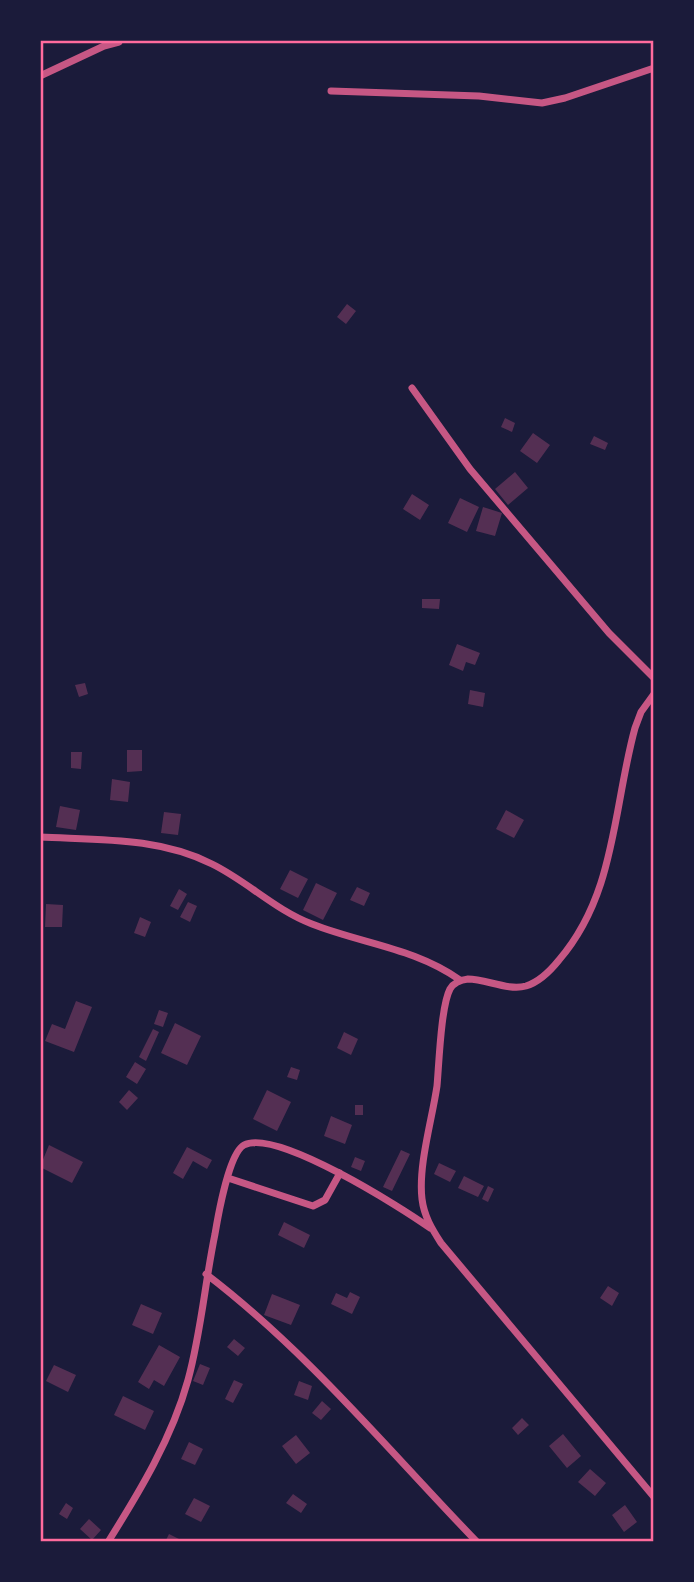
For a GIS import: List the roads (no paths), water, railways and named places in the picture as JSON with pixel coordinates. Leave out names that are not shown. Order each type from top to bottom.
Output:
[{"type":"street","points":[[40,76],[104,46],[120,42]]},
{"type":"street","points":[[331,92],[479,96],[542,103],[654,68]]},
{"type":"street","points":[[412,388],[470,469],[609,633],[654,678]]},
{"type":"street","points":[[654,694],[641,712],[635,728],[604,880],[584,927],[571,946],[543,976],[528,986],[513,987],[475,979],[460,980],[450,989],[445,1009],[433,1116],[421,1181],[425,1212],[431,1228],[456,1262],[654,1497]]},
{"type":"street","points":[[40,837],[125,841],[193,855],[310,923],[412,953],[444,968],[460,980]]},
{"type":"street","points":[[110,1541],[162,1450],[177,1413],[196,1344],[206,1274],[228,1178],[236,1153],[245,1144],[268,1145],[341,1173],[384,1196],[431,1228]]},
{"type":"street","points":[[228,1178],[313,1206],[325,1200],[341,1173]]},
{"type":"street","points":[[206,1274],[270,1326],[477,1542]]}]
